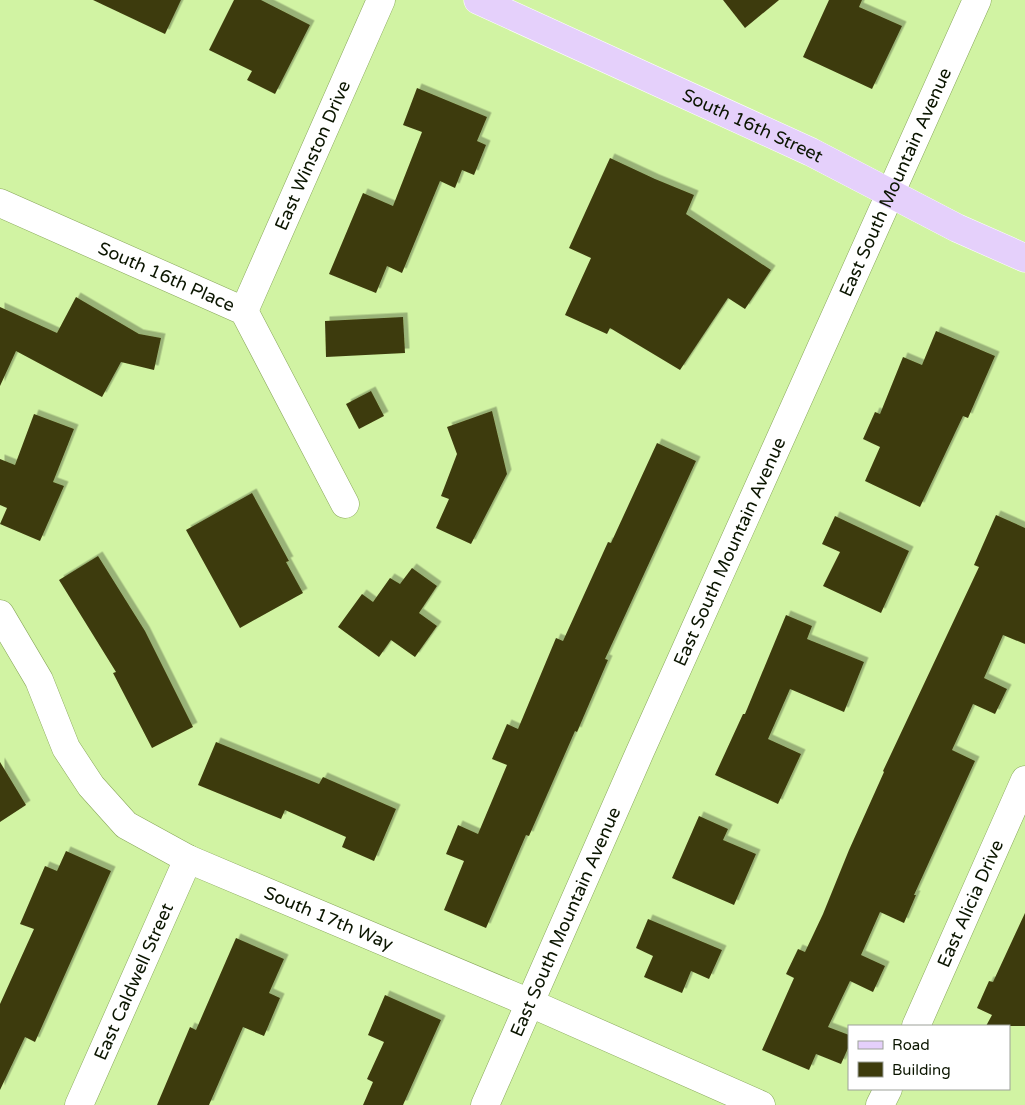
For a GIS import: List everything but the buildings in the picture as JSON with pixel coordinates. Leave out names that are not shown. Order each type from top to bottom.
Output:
[{"type":"main road","name":"South 16th Street","points":[[478,0],[811,152],[957,228],[1025,258]]},
{"type":"street","name":"East Winston Drive","points":[[244,311],[381,0]]},
{"type":"street","name":"East South Mountain Avenue","points":[[485,1105],[977,0]]},
{"type":"street","name":"South 16th Place","points":[[0,203],[244,311],[345,504]]},
{"type":"street","name":"South 17th Way","points":[[0,614],[39,680],[66,748],[91,786],[126,825],[188,859],[530,1003],[761,1105]]},
{"type":"street","name":"East Alicia Drive","points":[[916,1025],[1025,780]]},
{"type":"street","name":"East Caldwell Street","points":[[79,1105],[188,859]]},
{"type":"street","points":[[880,1105],[888,1090]]}]
